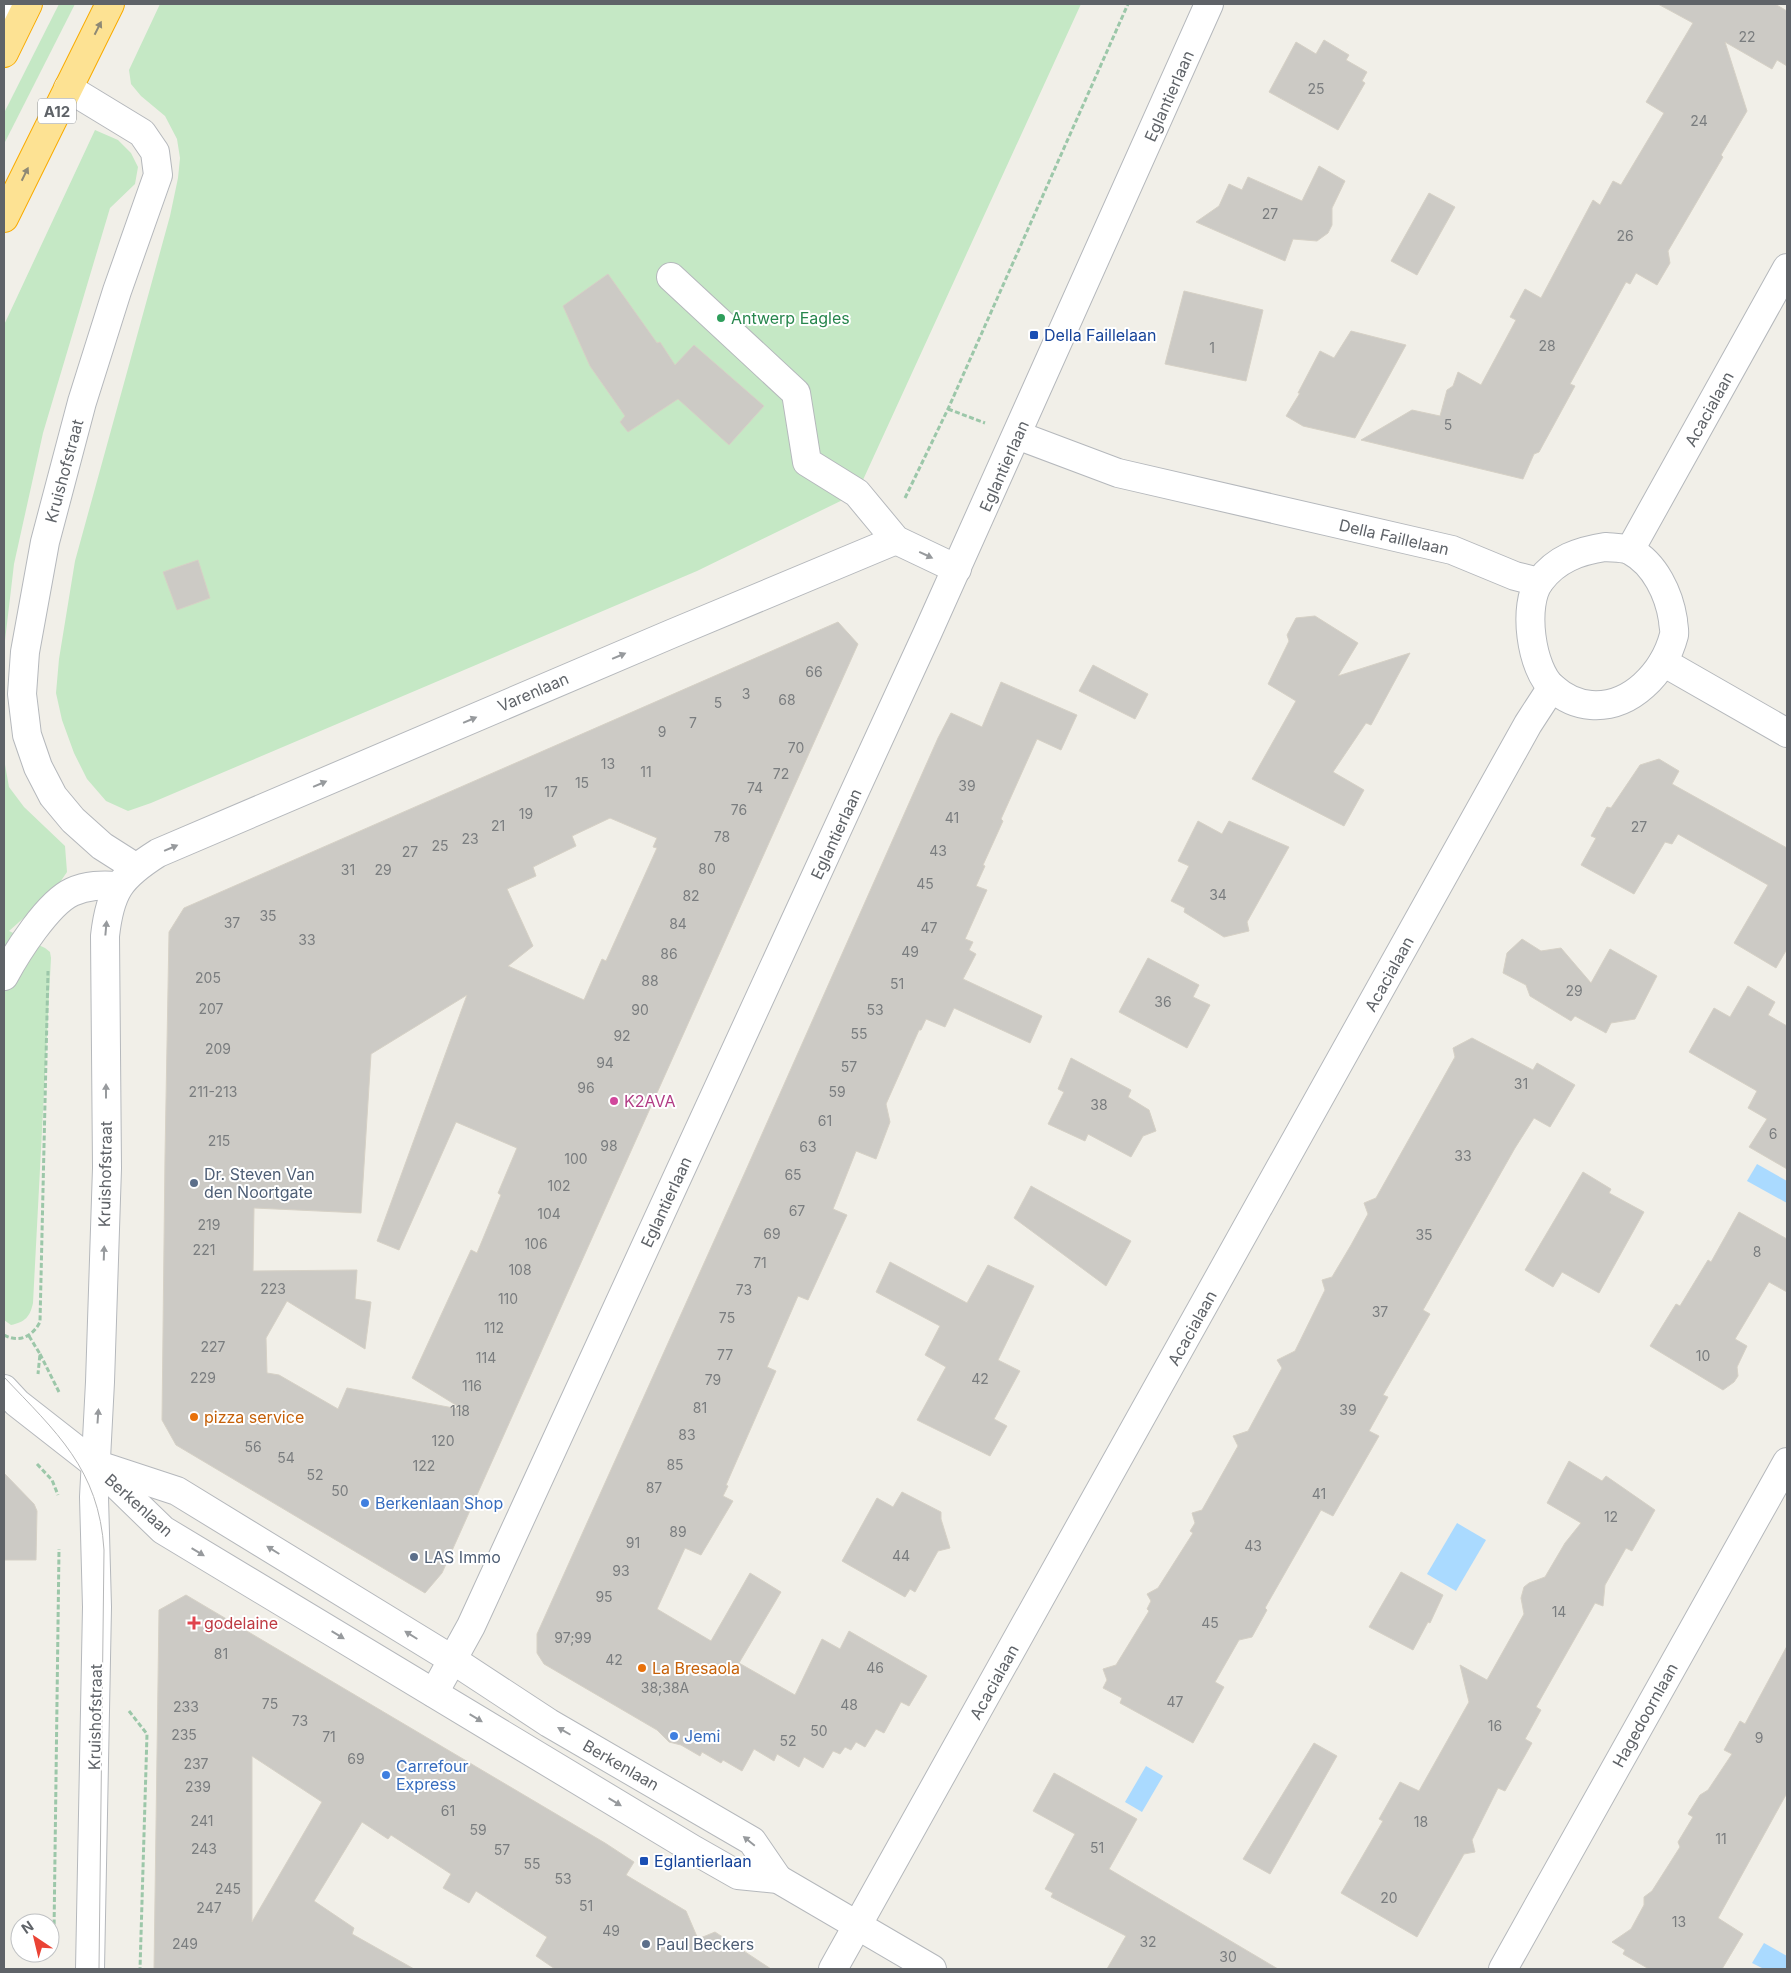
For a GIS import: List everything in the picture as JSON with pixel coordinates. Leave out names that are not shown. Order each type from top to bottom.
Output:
[{"type":"highway","name":"A12","points":[[4,218],[110,4]]},
{"type":"highway","points":[[4,53],[18,8]]},
{"type":"street","name":"Eglantierlaan","points":[[453,1660],[471,1626],[957,569],[1209,4]]},
{"type":"street","name":"Kruishofstraat","points":[[68,88],[142,133],[155,152],[158,175],[117,291],[82,402],[45,542],[25,652],[22,694],[27,735],[38,767],[53,796],[73,820],[102,846],[127,877],[108,910],[106,936],[106,1168],[100,1382],[95,1464],[94,1523],[98,1607],[90,1969]]},
{"type":"street","name":"Acacialaan","points":[[1630,550],[1787,268]]},
{"type":"street","points":[[671,277],[796,394],[807,462],[857,493],[896,540],[957,569]]},
{"type":"street","name":"Della Faillelaan","points":[[1018,435],[1118,473],[1452,550],[1515,576],[1538,582]]},
{"type":"street","name":"Varenlaan","points":[[127,877],[167,849],[896,540]]},
{"type":"street","points":[[1605,547],[1630,550],[1648,564],[1663,587],[1671,608],[1674,634],[1663,662],[1651,679],[1634,694],[1615,703],[1590,705],[1572,700],[1552,687],[1538,664],[1530,634],[1531,606],[1538,582],[1558,562],[1583,550],[1605,547]]},
{"type":"street","points":[[1663,662],[1787,733]]},
{"type":"street","name":"Acacialaan","points":[[833,1969],[1524,733],[1552,687]]},
{"type":"street","points":[[4,976],[33,930],[71,892],[127,877]]},
{"type":"street","points":[[4,1389],[17,1403],[95,1464]]},
{"type":"street","name":"Hagedoornlaan","points":[[1503,1969],[1787,1462]]},
{"type":"street","name":"Berkenlaan","points":[[95,1464],[177,1491],[453,1660],[549,1723],[752,1841],[778,1879]]},
{"type":"street","name":"Berkenlaan","points":[[95,1464],[163,1530],[738,1874],[778,1879],[932,1969]]},
{"type":"street","points":[[434,1693],[453,1660]]},
{"type":"path","points":[[948,409],[1128,4]]},
{"type":"path","points":[[4,1335],[11,1339],[21,1339],[29,1336],[40,1322],[48,972],[50,964]]},
{"type":"path","points":[[35,1463],[52,1480],[60,1498]]},
{"type":"path","points":[[54,1913],[59,1547]]},
{"type":"path","points":[[124,1704],[146,1734],[140,1969]]},
{"type":"green space","points":[[59,4],[75,4],[4,144],[4,113]]},
{"type":"green space","points":[[160,4],[1081,4],[857,493],[697,571],[151,803],[128,811],[106,801],[87,779],[74,753],[62,720],[56,693],[59,659],[75,561],[170,216],[178,178],[180,158],[177,139],[165,116],[141,96],[131,84],[129,70]]},
{"type":"green space","points":[[95,130],[118,140],[131,153],[138,167],[135,184],[110,208],[43,433],[14,564],[4,649],[4,325]]},
{"type":"green space","points":[[4,759],[9,787],[24,807],[65,846],[67,872],[54,891],[9,931],[45,948],[50,952],[51,958],[33,1303],[26,1318],[11,1325],[4,1320]]},
{"type":"water","points":[[1757,1164],[1787,1181],[1787,1203],[1747,1181]]},
{"type":"water","points":[[1457,1523],[1486,1540],[1456,1591],[1427,1574]]},
{"type":"water","points":[[1146,1766],[1163,1776],[1142,1812],[1125,1802]]},
{"type":"water","points":[[1764,1943],[1787,1956],[1787,1969],[1764,1969],[1752,1963]]},
{"type":"building","points":[[1658,4],[1775,4],[1787,11],[1787,66],[1777,60],[1772,69],[1725,42],[1747,111],[1721,155],[1723,157],[1668,251],[1670,263],[1657,285],[1636,273],[1630,284],[1626,282],[1570,384],[1575,386],[1539,452],[1534,454],[1523,479],[1361,440],[1412,410],[1440,416],[1447,390],[1453,386],[1458,372],[1481,385],[1516,320],[1510,317],[1525,289],[1541,298],[1593,200],[1600,205],[1613,181],[1621,185],[1664,113],[1646,102],[1693,23]]},
{"type":"building","points":[[1324,40],[1349,55],[1346,60],[1367,72],[1362,81],[1365,83],[1338,130],[1269,92],[1296,42],[1316,54]]},
{"type":"building","points":[[1319,166],[1345,181],[1332,208],[1332,225],[1328,233],[1317,241],[1293,239],[1285,261],[1196,222],[1219,206],[1229,184],[1242,190],[1248,177],[1302,201]]},
{"type":"building","points":[[1429,193],[1455,207],[1417,275],[1391,261]]},
{"type":"building","points":[[608,274],[657,343],[660,342],[675,365],[694,345],[764,406],[729,445],[678,399],[628,432],[620,422],[625,416],[590,366],[563,306]]},
{"type":"building","points":[[1184,291],[1263,310],[1246,381],[1165,364]]},
{"type":"building","points":[[1351,331],[1406,345],[1355,438],[1303,426],[1286,416],[1300,393],[1298,393],[1320,351],[1334,358]]},
{"type":"building","points":[[198,560],[210,598],[177,610],[163,572]]},
{"type":"building","points":[[1315,616],[1358,643],[1338,676],[1410,653],[1371,725],[1366,723],[1333,772],[1364,790],[1344,826],[1252,779],[1296,701],[1268,684],[1289,641],[1287,635],[1296,618]]},
{"type":"building","points":[[838,622],[858,644],[442,1573],[425,1593],[176,1445],[162,1420],[169,932],[184,908]],"holes":[[[610,818],[657,838],[653,847],[657,848],[606,961],[602,959],[584,1000],[508,966],[533,946],[507,889],[536,876],[533,867],[576,846],[572,836]],[[467,995],[377,1241],[399,1250],[456,1122],[517,1148],[498,1193],[501,1195],[477,1253],[471,1250],[412,1378],[464,1410],[347,1388],[338,1409],[279,1375],[267,1373],[266,1338],[287,1301],[365,1349],[371,1302],[355,1299],[357,1270],[253,1271],[254,1208],[361,1213],[371,1054]]]},
{"type":"building","points":[[1093,665],[1148,694],[1135,719],[1079,691]]},
{"type":"building","points":[[1001,682],[1077,715],[1061,750],[1037,739],[1001,819],[1003,821],[983,865],[985,866],[976,886],[987,890],[965,939],[973,942],[969,950],[976,954],[963,979],[1042,1016],[1030,1043],[954,1008],[945,1027],[926,1019],[921,1030],[919,1030],[886,1104],[890,1122],[876,1159],[856,1151],[833,1209],[847,1215],[808,1300],[798,1296],[767,1367],[776,1371],[726,1485],[728,1486],[723,1496],[733,1501],[701,1555],[685,1548],[657,1609],[711,1641],[750,1573],[781,1592],[739,1663],[795,1695],[822,1639],[840,1649],[849,1631],[927,1676],[909,1706],[901,1702],[884,1733],[876,1729],[865,1747],[856,1742],[851,1750],[845,1747],[840,1754],[833,1751],[823,1768],[804,1757],[799,1767],[777,1754],[774,1761],[754,1749],[742,1771],[723,1760],[721,1763],[702,1752],[700,1756],[681,1745],[669,1742],[657,1730],[544,1664],[537,1653],[537,1634],[938,738],[951,713],[982,727]]},
{"type":"building","points":[[1659,759],[1679,771],[1672,784],[1787,848],[1787,949],[1776,968],[1734,943],[1768,885],[1678,834],[1672,844],[1665,842],[1634,894],[1581,865],[1596,838],[1591,836],[1607,807],[1611,808],[1640,765]]},
{"type":"building","points":[[1198,821],[1222,834],[1229,821],[1289,847],[1247,922],[1249,931],[1224,937],[1184,912],[1185,908],[1171,901],[1189,866],[1178,861]]},
{"type":"building","points":[[1522,939],[1541,951],[1561,948],[1591,983],[1610,949],[1657,976],[1635,1019],[1611,1023],[1606,1033],[1575,1016],[1571,1021],[1530,996],[1526,985],[1503,973],[1507,953]]},
{"type":"building","points":[[1148,958],[1199,985],[1193,997],[1210,1005],[1187,1048],[1119,1012]]},
{"type":"building","points":[[1748,986],[1775,1002],[1768,1015],[1787,1026],[1787,1169],[1749,1147],[1767,1119],[1748,1108],[1757,1091],[1689,1052],[1714,1008],[1730,1017]]},
{"type":"building","points":[[1472,1038],[1533,1070],[1537,1063],[1575,1085],[1550,1127],[1534,1118],[1515,1148],[1423,1310],[1430,1314],[1383,1395],[1388,1397],[1369,1431],[1379,1436],[1333,1516],[1321,1510],[1265,1608],[1267,1610],[1252,1637],[1239,1640],[1215,1682],[1224,1687],[1193,1743],[1120,1703],[1122,1698],[1103,1688],[1107,1680],[1103,1669],[1116,1665],[1149,1611],[1147,1609],[1151,1601],[1147,1594],[1158,1588],[1193,1533],[1190,1531],[1195,1523],[1192,1513],[1202,1510],[1238,1446],[1233,1436],[1248,1431],[1282,1368],[1277,1360],[1295,1351],[1325,1290],[1322,1280],[1332,1277],[1351,1245],[1368,1214],[1364,1203],[1376,1198],[1455,1057],[1453,1048]]},
{"type":"building","points":[[1071,1058],[1131,1090],[1128,1097],[1149,1110],[1156,1131],[1143,1136],[1131,1157],[1088,1134],[1085,1141],[1048,1124],[1064,1092],[1058,1089]]},
{"type":"building","points":[[1583,1172],[1611,1189],[1609,1193],[1644,1212],[1599,1293],[1562,1272],[1553,1287],[1525,1270]]},
{"type":"building","points":[[1031,1186],[1131,1241],[1106,1286],[1014,1218]]},
{"type":"building","points":[[1739,1212],[1787,1239],[1787,1292],[1769,1282],[1735,1339],[1747,1346],[1737,1367],[1738,1376],[1734,1382],[1723,1390],[1650,1346],[1676,1304],[1680,1306],[1708,1260],[1711,1262]]},
{"type":"building","points":[[890,1262],[967,1303],[988,1265],[1034,1286],[998,1360],[1020,1371],[994,1419],[1007,1426],[990,1456],[917,1420],[946,1367],[925,1355],[940,1326],[876,1292]]},
{"type":"building","points":[[1569,1461],[1602,1481],[1606,1476],[1655,1510],[1632,1551],[1626,1548],[1605,1585],[1603,1606],[1595,1603],[1536,1707],[1541,1710],[1525,1739],[1532,1743],[1505,1791],[1498,1788],[1472,1840],[1475,1852],[1464,1854],[1417,1937],[1341,1893],[1383,1821],[1379,1819],[1400,1782],[1419,1791],[1469,1702],[1460,1665],[1487,1680],[1524,1614],[1521,1598],[1524,1587],[1545,1577],[1565,1543],[1581,1523],[1547,1503]]},
{"type":"building","points":[[4,1473],[34,1504],[37,1511],[36,1560],[4,1560]]},
{"type":"building","points":[[902,1492],[941,1512],[941,1519],[950,1548],[938,1551],[915,1592],[910,1589],[905,1597],[842,1561],[877,1498],[893,1507]]},
{"type":"building","points":[[1401,1572],[1443,1595],[1430,1623],[1428,1622],[1413,1650],[1369,1627]]},
{"type":"building","points":[[186,1595],[605,1843],[634,1862],[626,1875],[686,1911],[698,1939],[715,1932],[771,1969],[555,1969],[536,1956],[547,1937],[476,1891],[469,1903],[443,1888],[451,1874],[391,1835],[388,1839],[362,1822],[314,1901],[354,1928],[352,1934],[414,1969],[154,1969],[159,1610]],"holes":[[[252,1756],[322,1802],[252,1922]]]},
{"type":"building","points":[[1787,1646],[1787,1793],[1718,1918],[1743,1934],[1722,1969],[1649,1969],[1623,1954],[1625,1950],[1612,1942],[1631,1929],[1644,1905],[1644,1897],[1652,1891],[1680,1847],[1678,1842],[1693,1817],[1688,1814],[1700,1795],[1708,1790],[1732,1754],[1724,1750],[1740,1721],[1745,1724]]},
{"type":"building","points":[[1314,1743],[1337,1756],[1270,1874],[1243,1859]]},
{"type":"building","points":[[1054,1773],[1137,1819],[1109,1869],[1278,1969],[1107,1969],[1126,1936],[1051,1897],[1053,1893],[1045,1889],[1075,1834],[1033,1811]]},
{"type":"tram line","points":[[4,1377],[41,1416],[72,1454],[84,1474],[94,1497],[100,1522],[104,1550],[99,1969]]},
{"type":"place","name":"Antwerp Eagles","points":[[721,318]]},
{"type":"place","name":"Della Faillelaan","points":[[1034,335]]},
{"type":"place","name":"K2AVA","points":[[614,1101]]},
{"type":"place","name":"Dr. Steven Van den Noortgate","points":[[194,1183]]},
{"type":"place","name":"pizza service","points":[[194,1417]]},
{"type":"place","name":"Berkenlaan Shop","points":[[365,1503]]},
{"type":"place","name":"LAS Immo","points":[[414,1557]]},
{"type":"place","name":"godelaine","points":[[194,1623]]},
{"type":"place","name":"La Bresaola","points":[[642,1668]]},
{"type":"place","name":"Jemi","points":[[674,1736]]},
{"type":"place","name":"Carrefour Express","points":[[386,1775]]},
{"type":"place","name":"Eglantierlaan","points":[[644,1861]]},
{"type":"place","name":"Paul Beckers","points":[[646,1944]]}]
